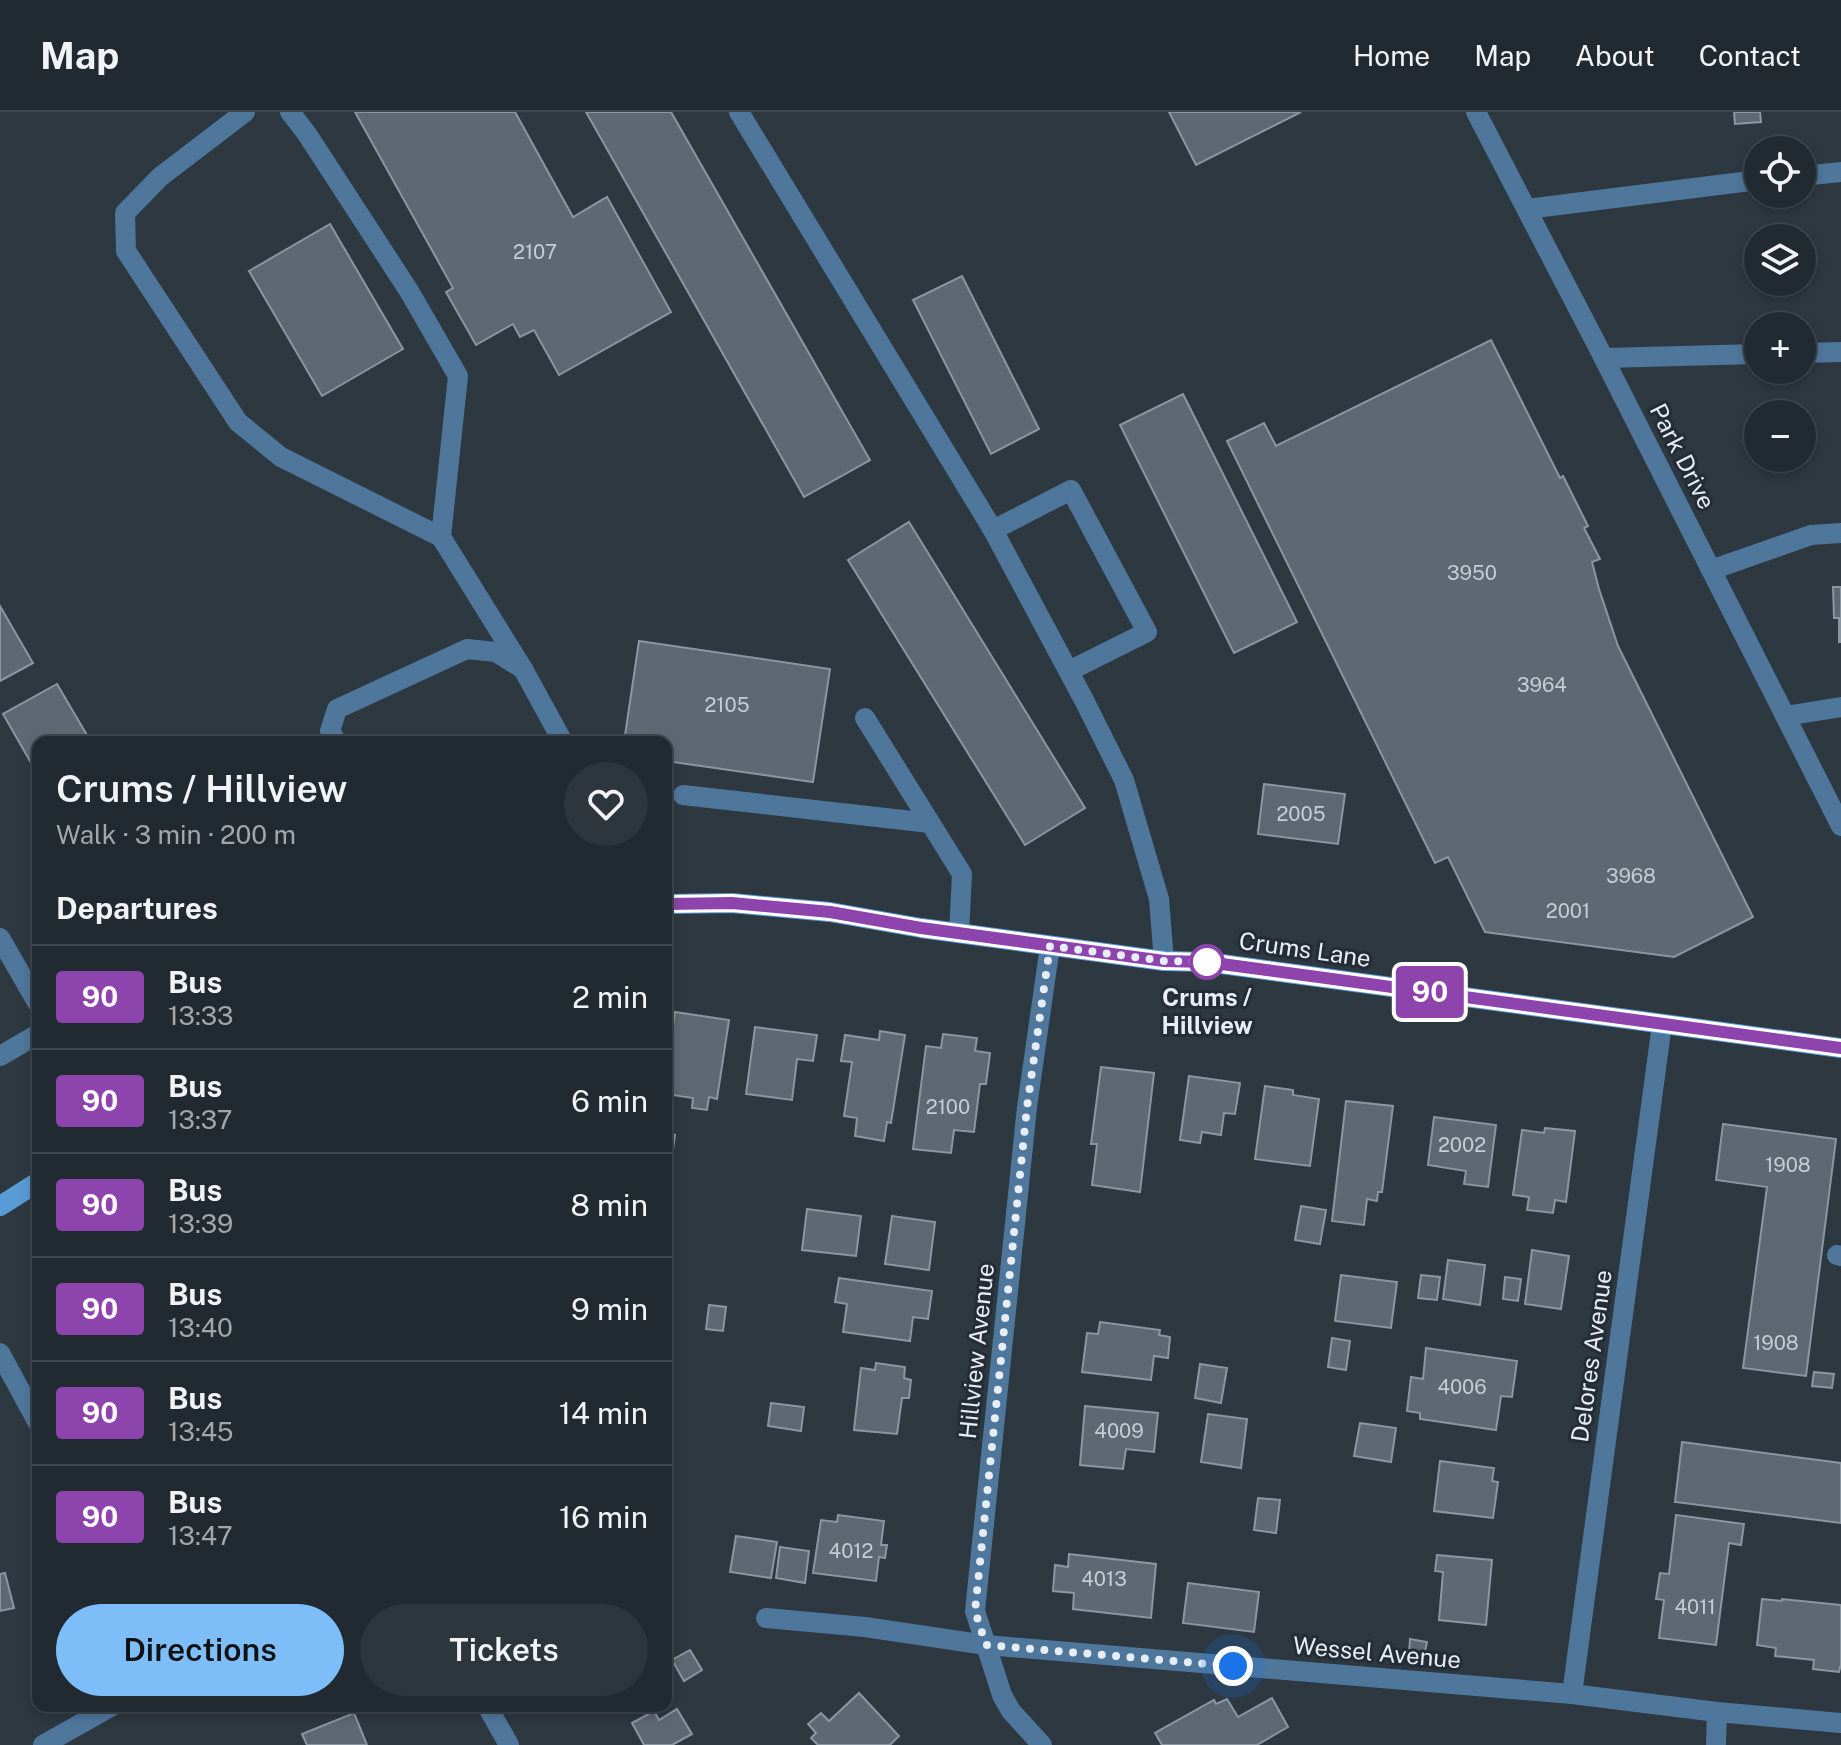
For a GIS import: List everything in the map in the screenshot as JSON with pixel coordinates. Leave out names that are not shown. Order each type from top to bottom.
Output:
[{"type":"main road","name":"Crums Lane","points":[[672,904],[732,903],[830,912],[1050,946],[1164,961],[1207,962],[1841,1048]]},
{"type":"main road","points":[[0,1206],[32,1186]]},
{"type":"street","points":[[245,112],[160,177],[125,213],[126,251],[238,422],[281,457],[441,537],[523,669],[560,736]]},
{"type":"street","points":[[290,112],[409,291],[458,376],[441,537]]},
{"type":"street","points":[[739,112],[993,530],[1124,780],[1159,899],[1164,961]]},
{"type":"street","name":"Park Drive","points":[[1476,112],[1841,826]]},
{"type":"street","points":[[1816,175],[1841,172]]},
{"type":"street","points":[[1527,209],[1744,182]]},
{"type":"street","points":[[1816,353],[1841,352]]},
{"type":"street","points":[[1604,358],[1744,354]]},
{"type":"street","points":[[993,530],[1071,490],[1147,632],[1069,671]]},
{"type":"street","points":[[1711,570],[1811,535],[1841,533]]},
{"type":"street","points":[[333,736],[330,731],[337,709],[467,649],[496,652],[523,669]]},
{"type":"street","points":[[1785,716],[1841,707]]},
{"type":"street","points":[[865,718],[962,874],[959,933]]},
{"type":"street","points":[[683,795],[930,823]]},
{"type":"street","points":[[0,938],[32,994]]},
{"type":"street","name":"Hillview Avenue","points":[[1042,1745],[1011,1711],[1002,1695],[975,1611],[1027,1107],[1050,946]]},
{"type":"street","name":"Delores Avenue","points":[[1572,1694],[1662,1024]]},
{"type":"street","points":[[0,1056],[32,1037]]},
{"type":"street","points":[[0,1353],[32,1412]]},
{"type":"street","name":"Wessel Avenue","points":[[766,1618],[865,1627],[986,1645],[1572,1694],[1841,1723]]},
{"type":"street","points":[[43,1745],[101,1712]]},
{"type":"street","points":[[490,1712],[509,1745]]},
{"type":"street","points":[[1716,1745],[1717,1712]]},
{"type":"building","points":[[355,112],[515,112],[573,217],[607,197],[671,312],[559,375],[534,330],[520,337],[513,324],[476,345],[446,292],[453,288]]},
{"type":"building","points":[[586,112],[671,112],[870,460],[804,497]]},
{"type":"building","points":[[1169,112],[1301,112],[1196,165]]},
{"type":"building","points":[[1734,112],[1760,112],[1761,122],[1735,124]]},
{"type":"building","points":[[330,224],[403,349],[322,396],[249,271]]},
{"type":"building","points":[[962,276],[1039,429],[991,454],[913,300]]},
{"type":"building","points":[[1491,340],[1560,478],[1563,476],[1588,526],[1584,528],[1600,559],[1592,562],[1618,646],[1753,917],[1674,957],[1485,932],[1448,857],[1435,863],[1227,441],[1264,423],[1276,446]]},
{"type":"building","points":[[1183,394],[1297,622],[1234,653],[1120,425]]},
{"type":"building","points":[[909,522],[1085,808],[1025,845],[848,560]]},
{"type":"building","points":[[1833,587],[1841,587],[1841,642],[1839,618],[1834,618]]},
{"type":"building","points":[[0,606],[33,663],[0,681]]},
{"type":"building","points":[[639,641],[830,669],[813,782],[672,762],[672,736],[625,736]]},
{"type":"building","points":[[57,684],[87,736],[32,736],[32,765],[3,714]]},
{"type":"building","points":[[1264,784],[1345,794],[1338,844],[1258,834]]},
{"type":"building","points":[[675,1012],[729,1020],[717,1099],[709,1097],[707,1110],[692,1108],[693,1098],[672,1095]]},
{"type":"building","points":[[755,1027],[817,1035],[813,1061],[797,1059],[792,1100],[746,1094]]},
{"type":"building","points":[[880,1031],[905,1035],[891,1123],[887,1122],[884,1141],[855,1136],[857,1118],[844,1116],[852,1062],[841,1061],[845,1035],[879,1040]]},
{"type":"building","points":[[943,1034],[977,1038],[975,1051],[990,1053],[986,1084],[980,1084],[974,1132],[954,1130],[951,1153],[913,1149],[926,1046],[941,1048]]},
{"type":"building","points":[[1101,1067],[1154,1073],[1140,1192],[1092,1185],[1097,1144],[1091,1144]]},
{"type":"building","points":[[1189,1076],[1240,1083],[1235,1114],[1224,1113],[1221,1135],[1202,1132],[1200,1143],[1180,1140]]},
{"type":"building","points":[[1265,1086],[1293,1090],[1293,1095],[1319,1099],[1310,1166],[1255,1159]]},
{"type":"building","points":[[1346,1101],[1393,1106],[1382,1192],[1378,1192],[1377,1201],[1367,1199],[1364,1225],[1332,1221]]},
{"type":"building","points":[[1434,1117],[1496,1125],[1488,1187],[1464,1184],[1466,1171],[1428,1165]]},
{"type":"building","points":[[1723,1124],[1836,1139],[1806,1376],[1743,1368],[1767,1187],[1716,1180]]},
{"type":"building","points":[[1545,1128],[1575,1131],[1566,1202],[1555,1200],[1553,1213],[1527,1210],[1529,1197],[1513,1195],[1522,1130],[1544,1133]]},
{"type":"building","points":[[1301,1206],[1326,1210],[1320,1244],[1295,1240]]},
{"type":"building","points":[[807,1209],[861,1216],[856,1256],[802,1250]]},
{"type":"building","points":[[892,1216],[935,1222],[929,1270],[885,1264]]},
{"type":"building","points":[[1532,1250],[1569,1256],[1561,1309],[1525,1304]]},
{"type":"building","points":[[1448,1260],[1485,1265],[1480,1305],[1443,1299]]},
{"type":"building","points":[[1341,1275],[1397,1282],[1391,1328],[1335,1321]]},
{"type":"building","points":[[1421,1275],[1440,1277],[1437,1300],[1418,1298]]},
{"type":"building","points":[[1505,1277],[1521,1279],[1518,1301],[1503,1299]]},
{"type":"building","points":[[839,1278],[932,1291],[928,1319],[913,1317],[910,1341],[843,1332],[847,1304],[835,1302]]},
{"type":"building","points":[[709,1305],[726,1307],[723,1331],[706,1329]]},
{"type":"building","points":[[1100,1322],[1160,1330],[1159,1335],[1170,1337],[1168,1358],[1154,1356],[1151,1380],[1082,1372],[1087,1333],[1098,1334]]},
{"type":"building","points":[[1332,1338],[1350,1341],[1346,1370],[1328,1367]]},
{"type":"building","points":[[1426,1348],[1517,1361],[1512,1397],[1501,1396],[1496,1430],[1420,1419],[1420,1413],[1407,1411],[1411,1377],[1423,1379]]},
{"type":"building","points":[[876,1363],[905,1367],[904,1378],[911,1380],[909,1398],[902,1398],[897,1434],[854,1430],[861,1368],[875,1370]]},
{"type":"building","points":[[1200,1364],[1227,1368],[1221,1403],[1195,1398]]},
{"type":"building","points":[[1814,1372],[1834,1374],[1832,1388],[1812,1386]]},
{"type":"building","points":[[771,1403],[804,1407],[801,1431],[768,1426]]},
{"type":"building","points":[[1085,1406],[1158,1413],[1154,1452],[1126,1449],[1123,1469],[1080,1465]]},
{"type":"building","points":[[1208,1414],[1247,1419],[1241,1468],[1201,1462]]},
{"type":"building","points":[[1360,1423],[1396,1428],[1391,1462],[1354,1456]]},
{"type":"building","points":[[1682,1442],[1841,1463],[1841,1523],[1675,1502]]},
{"type":"building","points":[[1440,1461],[1494,1468],[1492,1481],[1498,1482],[1493,1518],[1434,1511]]},
{"type":"building","points":[[1258,1498],[1280,1500],[1276,1533],[1254,1530]]},
{"type":"building","points":[[838,1515],[884,1521],[881,1545],[887,1545],[885,1558],[879,1557],[876,1581],[813,1573],[821,1520],[837,1522]]},
{"type":"building","points":[[1676,1515],[1744,1524],[1741,1545],[1729,1543],[1716,1645],[1659,1638],[1664,1600],[1656,1599],[1660,1573],[1669,1574]]},
{"type":"building","points":[[736,1536],[777,1542],[771,1578],[730,1572]]},
{"type":"building","points":[[780,1547],[809,1551],[805,1583],[776,1578]]},
{"type":"building","points":[[1069,1554],[1156,1564],[1151,1618],[1073,1609],[1074,1593],[1053,1591],[1055,1565],[1068,1567]]},
{"type":"building","points":[[1437,1555],[1492,1560],[1486,1625],[1439,1620],[1443,1572],[1435,1571]]},
{"type":"building","points":[[5,1573],[14,1608],[0,1611],[0,1574]]},
{"type":"building","points":[[1188,1583],[1259,1592],[1254,1632],[1183,1623]]},
{"type":"building","points":[[1762,1599],[1841,1605],[1839,1672],[1813,1669],[1814,1660],[1775,1656],[1776,1648],[1757,1645]]},
{"type":"building","points":[[1410,1639],[1427,1642],[1424,1656],[1409,1653]]},
{"type":"building","points":[[690,1650],[702,1670],[684,1681],[672,1660]]},
{"type":"building","points":[[859,1693],[899,1736],[890,1745],[818,1745],[811,1738],[816,1733],[808,1724],[821,1713],[829,1721]]},
{"type":"building","points":[[1272,1698],[1288,1727],[1257,1745],[1162,1745],[1155,1733],[1214,1700],[1216,1704],[1227,1699],[1238,1717]]},
{"type":"building","points":[[677,1709],[692,1734],[672,1745],[644,1745],[632,1723],[652,1712],[659,1720]]},
{"type":"building","points":[[354,1713],[367,1745],[307,1745],[302,1734]]},
{"type":"bus line","name":"90","points":[[672,904],[732,903],[830,912],[921,928],[1164,961],[1207,962],[1841,1048]]},
{"type":"place","name":"Crums / Hillview","points":[[1207,962]]},
{"type":"route","points":[[1207,962],[1164,961],[1050,946],[1027,1107],[975,1611],[986,1645],[1233,1666]]}]
